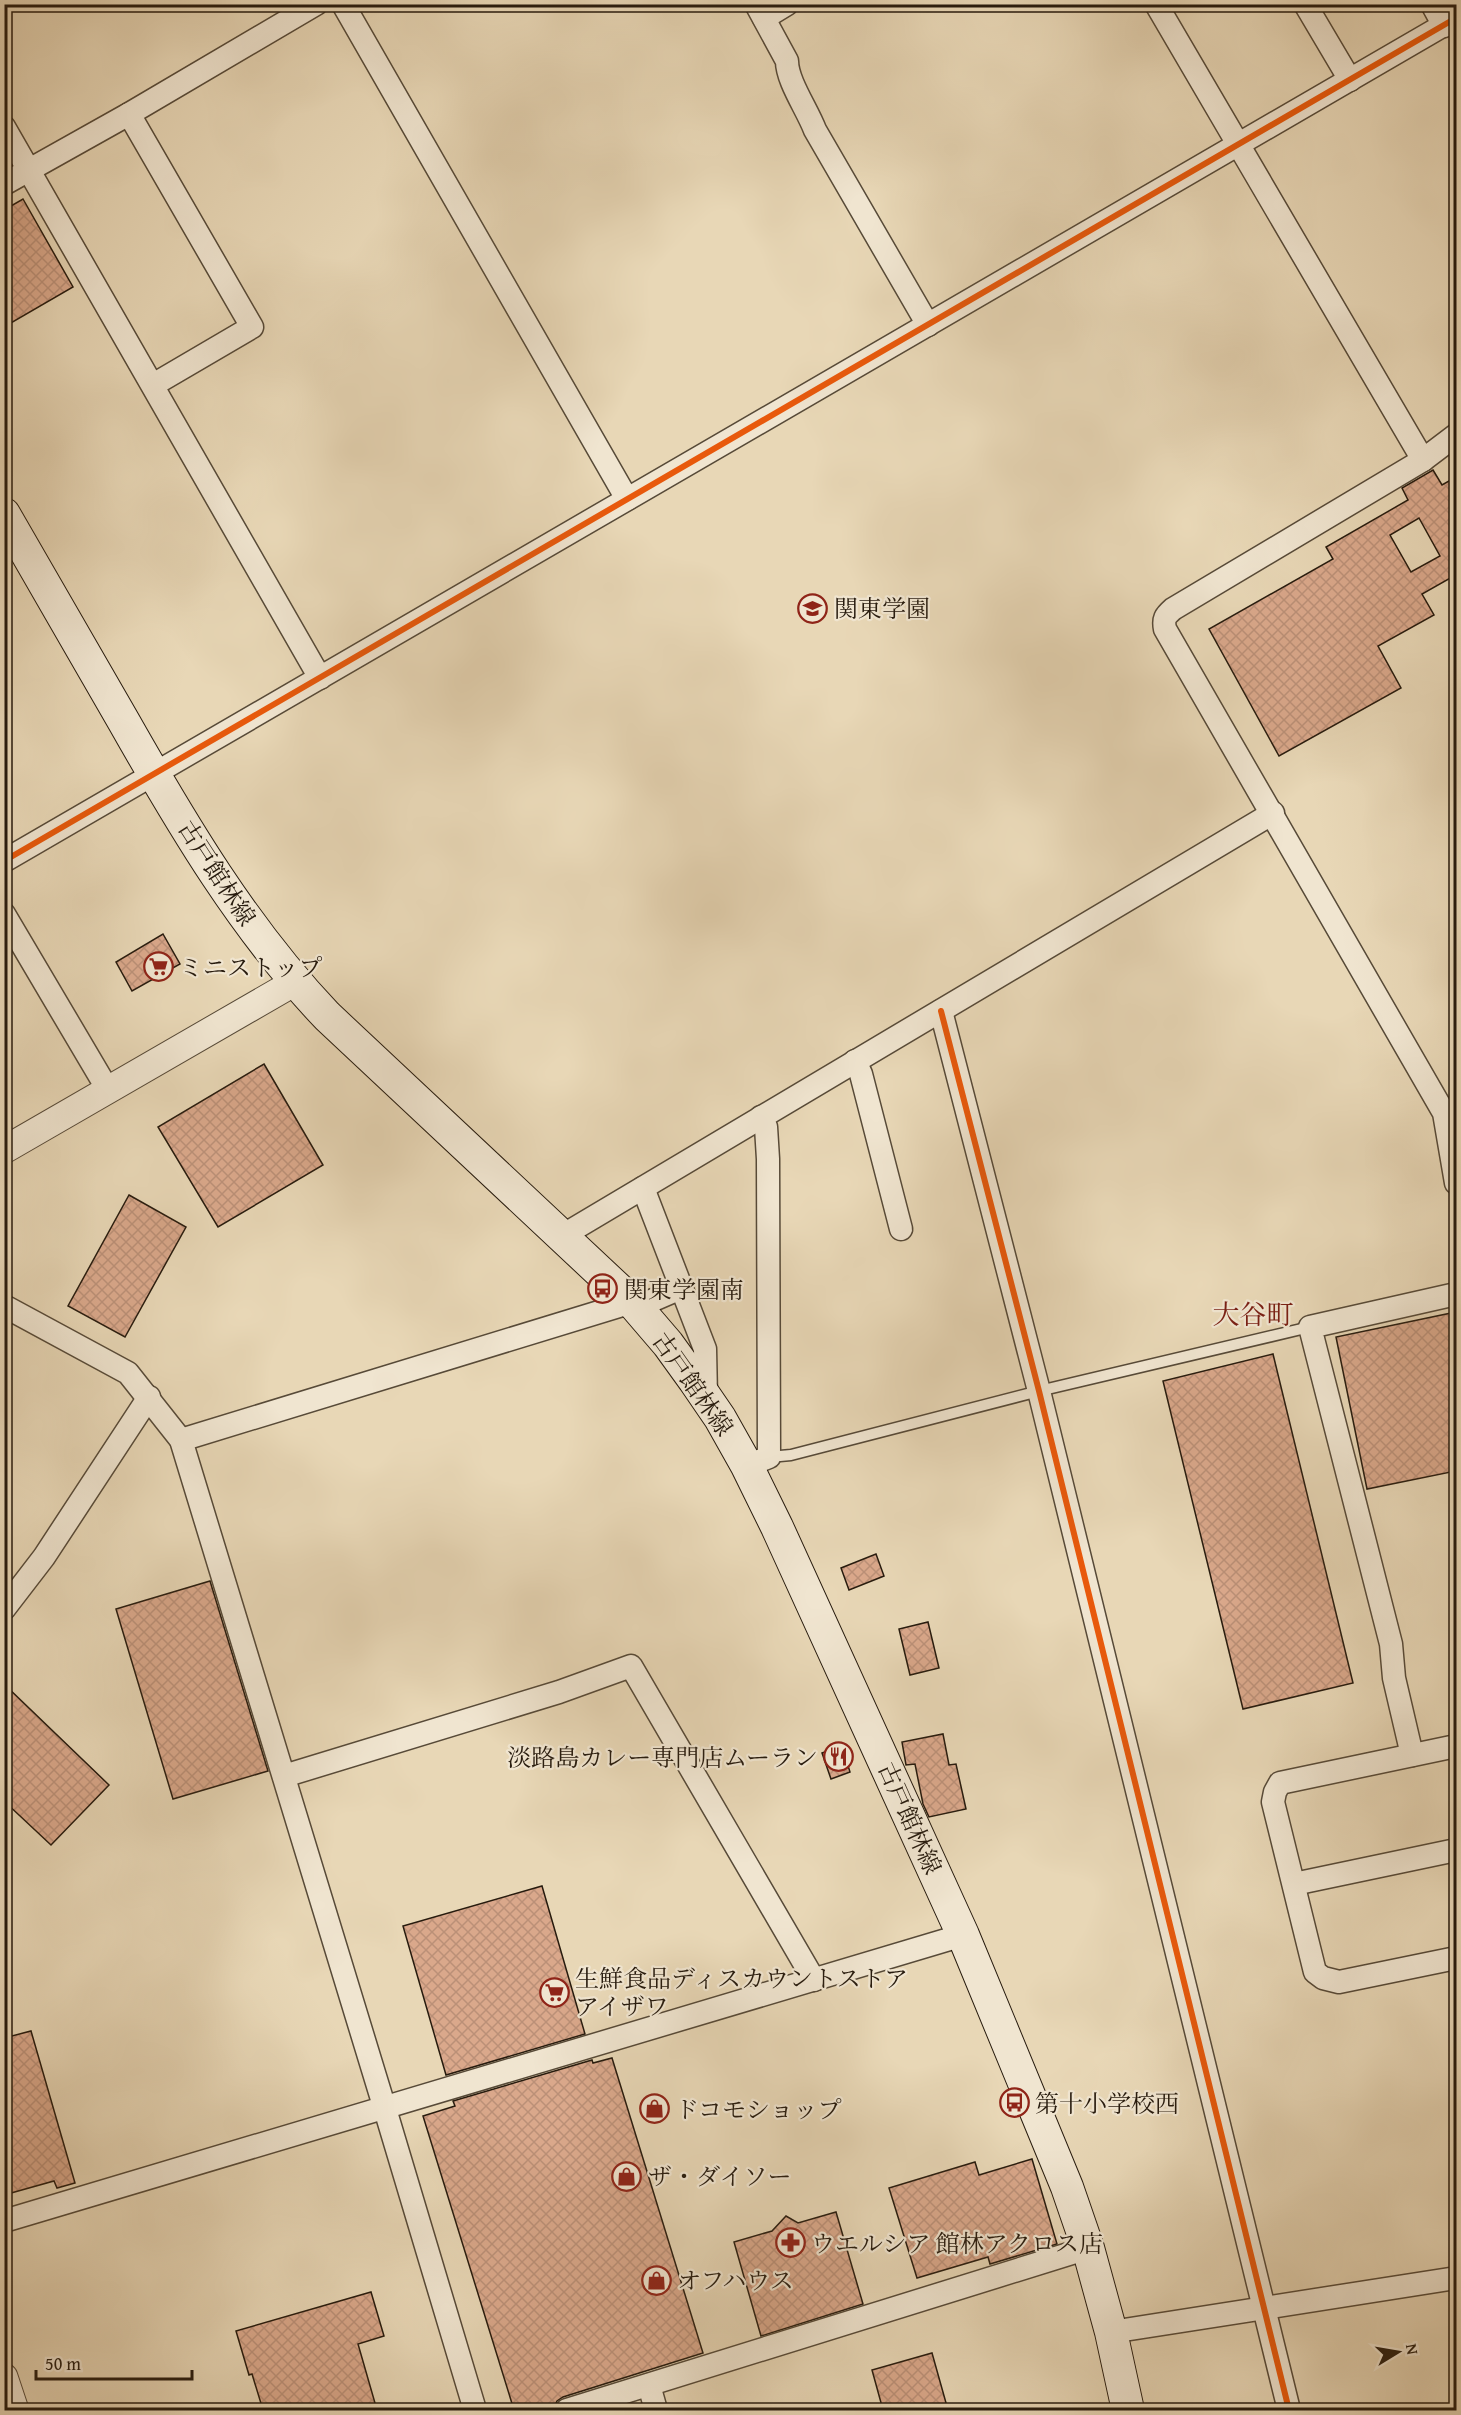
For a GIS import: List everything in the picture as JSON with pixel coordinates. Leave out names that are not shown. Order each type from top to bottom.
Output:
[{"type":"main road","name":"古戸館林線","points":[[4,514],[153,773],[225,888],[295,982],[327,1016],[632,1302],[668,1344],[705,1397],[758,1462],[777,1527],[963,1935],[1067,2187],[1088,2248],[1111,2332],[1128,2410]]},
{"type":"street","points":[[4,184],[129,114],[316,4]]},
{"type":"street","points":[[343,4],[627,499]]},
{"type":"street","points":[[787,4],[760,11],[787,61],[787,71],[808,110],[815,130],[928,325]]},
{"type":"street","points":[[1156,4],[1423,460]]},
{"type":"street","points":[[1305,4],[1350,80]]},
{"type":"street","points":[[4,861],[1450,22],[1432,4]]},
{"type":"street","points":[[129,114],[252,327],[153,385]]},
{"type":"street","points":[[4,127],[320,678]]},
{"type":"street","points":[[1456,435],[1423,460],[1182,603],[1166,616],[1165,629],[1444,1113],[1456,1183]]},
{"type":"street","points":[[562,1236],[1273,813]]},
{"type":"street","points":[[4,914],[108,1090]]},
{"type":"street","points":[[4,1150],[295,982]]},
{"type":"street","points":[[940,1011],[1039,1391],[1289,2410]]},
{"type":"street","points":[[855,1061],[861,1074],[901,1229]]},
{"type":"street","points":[[758,1462],[768,1159],[766,1127],[761,1117]]},
{"type":"street","points":[[643,1188],[705,1349],[705,1397]]},
{"type":"street","points":[[181,1440],[632,1302],[644,1304],[681,1288]]},
{"type":"street","points":[[1412,1755],[1394,1678],[1391,1644],[1310,1327],[1456,1294]]},
{"type":"street","points":[[4,1306],[128,1373],[181,1440],[386,2109],[475,2410]]},
{"type":"street","points":[[4,1609],[44,1557],[148,1397]]},
{"type":"street","points":[[284,1776],[559,1692],[631,1666],[814,1980]]},
{"type":"street","points":[[1456,1746],[1280,1783],[1273,1802],[1315,1972],[1323,1978],[1339,1982],[1456,1958]]},
{"type":"street","points":[[1294,1884],[1456,1850]]},
{"type":"street","points":[[4,2221],[386,2109],[963,1935]]},
{"type":"street","points":[[567,2410],[1088,2248]]},
{"type":"street","points":[[1111,2332],[1456,2278]]},
{"type":"street","points":[[4,2377],[15,2410]]},
{"type":"street","points":[[649,2385],[656,2410]]},
{"type":"lane","points":[[758,1462],[1039,1391],[1310,1327]]},
{"type":"building","points":[[23,199],[73,287],[4,327],[4,210]]},
{"type":"building","points":[[1433,470],[1442,485],[1456,477],[1456,585],[1452,577],[1422,594],[1434,615],[1378,646],[1401,688],[1279,756],[1209,629],[1333,559],[1326,547],[1408,500],[1402,488]],"holes":[[[1419,518],[1440,556],[1411,572],[1390,535]]]},
{"type":"building","points":[[163,934],[180,964],[132,991],[116,962]]},
{"type":"building","points":[[264,1064],[323,1165],[218,1227],[158,1127]]},
{"type":"building","points":[[129,1195],[186,1227],[125,1337],[68,1306]]},
{"type":"building","points":[[1456,1312],[1456,1471],[1367,1489],[1336,1337]]},
{"type":"building","points":[[1273,1354],[1353,1683],[1243,1709],[1163,1381]]},
{"type":"building","points":[[876,1554],[884,1576],[849,1590],[841,1568]]},
{"type":"building","points":[[210,1581],[268,1771],[173,1799],[116,1609]]},
{"type":"building","points":[[928,1622],[939,1668],[910,1675],[899,1629]]},
{"type":"building","points":[[4,1684],[109,1785],[51,1845],[4,1801]]},
{"type":"building","points":[[943,1734],[949,1765],[956,1764],[966,1809],[929,1817],[923,1804],[915,1764],[906,1765],[902,1742]]},
{"type":"building","points":[[842,1746],[850,1772],[831,1779],[822,1753]]},
{"type":"building","points":[[542,1886],[585,2034],[446,2075],[403,1926]]},
{"type":"building","points":[[31,2031],[75,2183],[57,2188],[54,2181],[4,2195],[4,2038]]},
{"type":"building","points":[[612,2058],[703,2353],[563,2397],[554,2407],[543,2410],[514,2410],[423,2116],[455,2106],[453,2101],[592,2060],[593,2063]]},
{"type":"building","points":[[1032,2159],[1057,2244],[990,2264],[988,2257],[917,2278],[889,2188],[975,2162],[979,2175]]},
{"type":"building","points":[[836,2212],[863,2304],[761,2336],[734,2242],[772,2231],[786,2216],[798,2223]]},
{"type":"building","points":[[371,2292],[384,2336],[358,2344],[377,2410],[263,2410],[252,2374],[249,2375],[236,2331]]},
{"type":"building","points":[[932,2353],[948,2410],[883,2410],[872,2370]]},
{"type":"cycle path","points":[[4,861],[1456,18]]},
{"type":"cycle path","points":[[941,1011],[1039,1391],[1289,2410]]},
{"type":"place","name":"関東学園","points":[[813,608]]},
{"type":"place","name":"ミニストップ","points":[[158,967]]},
{"type":"place","name":"関東学園南","points":[[603,1289]]},
{"type":"place","name":"淡路島カレー専門店ムーラン","points":[[839,1757]]},
{"type":"place","name":"生鮮食品ディスカウントストア アイザワ","points":[[554,1992]]},
{"type":"place","name":"第十小学校西","points":[[1014,2103]]},
{"type":"place","name":"ドコモショップ","points":[[654,2109]]},
{"type":"place","name":"ザ・ダイソー","points":[[627,2176]]},
{"type":"place","name":"ウエルシア 館林アクロス店","points":[[790,2243]]},
{"type":"place","name":"オフハウス","points":[[656,2280]]},
{"type":"district","name":"大谷町","points":[[1253,1314]]}]
